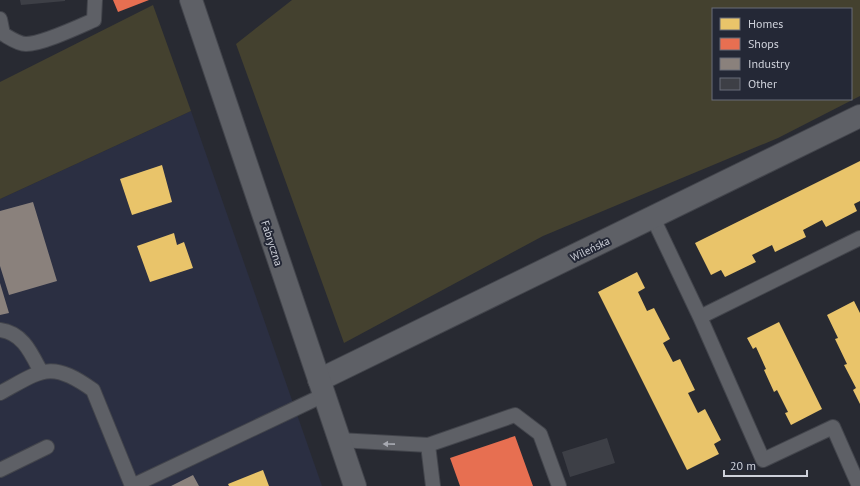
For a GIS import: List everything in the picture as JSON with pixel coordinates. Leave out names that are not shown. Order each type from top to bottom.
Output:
[{"type":"street","name":"Fabryczna","points":[[191,0],[355,486]]},
{"type":"street","name":"Wileńska","points":[[322,387],[653,218],[860,116]]},
{"type":"lane","points":[[0,19],[3,34],[13,40],[26,44],[44,40],[94,20],[95,0]]},
{"type":"lane","points":[[653,218],[700,317],[763,460],[833,427],[859,486]]},
{"type":"lane","points":[[700,317],[860,238]]},
{"type":"lane","points":[[0,330],[19,337],[28,347],[40,372]]},
{"type":"lane","points":[[0,393],[40,372],[54,370],[67,375],[93,390],[132,486],[322,387]]},
{"type":"lane","points":[[339,440],[428,445],[516,415],[540,434],[559,486]]},
{"type":"lane","points":[[428,445],[434,486]]},
{"type":"lane","points":[[0,470],[47,447]]},
{"type":"shaded area","points":[[292,0],[860,0],[860,96],[778,138],[543,236],[344,343],[236,44]]},
{"type":"shaded area","points":[[153,5],[191,111],[0,199],[0,82]]},
{"type":"shaded area","points":[[191,111],[322,486],[0,486],[0,199]]},
{"type":"building: Homes","points":[[860,161],[860,201],[854,204],[857,211],[826,227],[822,220],[803,230],[806,237],[775,252],[772,245],[752,255],[756,262],[725,277],[721,270],[711,275],[695,243]]},
{"type":"building: Homes","points":[[162,165],[172,202],[132,215],[120,179]]},
{"type":"building: Homes","points":[[174,233],[177,245],[184,242],[193,268],[150,282],[137,246]]},
{"type":"building: Homes","points":[[637,272],[645,288],[638,292],[647,311],[654,308],[670,339],[663,343],[673,362],[680,359],[695,390],[688,393],[698,413],[705,409],[721,440],[714,444],[719,454],[687,470],[598,292]]},
{"type":"building: Homes","points":[[854,301],[860,313],[860,404],[853,390],[856,388],[844,365],[847,364],[835,339],[838,338],[827,315]]},
{"type":"building: Homes","points":[[779,322],[822,409],[791,425],[785,413],[788,412],[777,390],[774,392],[756,347],[753,349],[747,338]]},
{"type":"building: Homes","points":[[263,470],[269,486],[229,486],[228,484]]},
{"type":"building: Shops","points":[[113,0],[149,0],[118,12]]},
{"type":"building: Shops","points":[[515,436],[533,486],[460,486],[450,458]]},
{"type":"building: Industry","points":[[33,202],[57,281],[9,295],[0,266],[0,211]]},
{"type":"building: Industry","points":[[0,283],[9,313],[0,315]]},
{"type":"building: Industry","points":[[193,475],[199,486],[171,486]]},
{"type":"building: Other","points":[[20,0],[65,0],[65,1],[21,5]]},
{"type":"building: Other","points":[[607,438],[615,463],[570,477],[562,452]]}]
